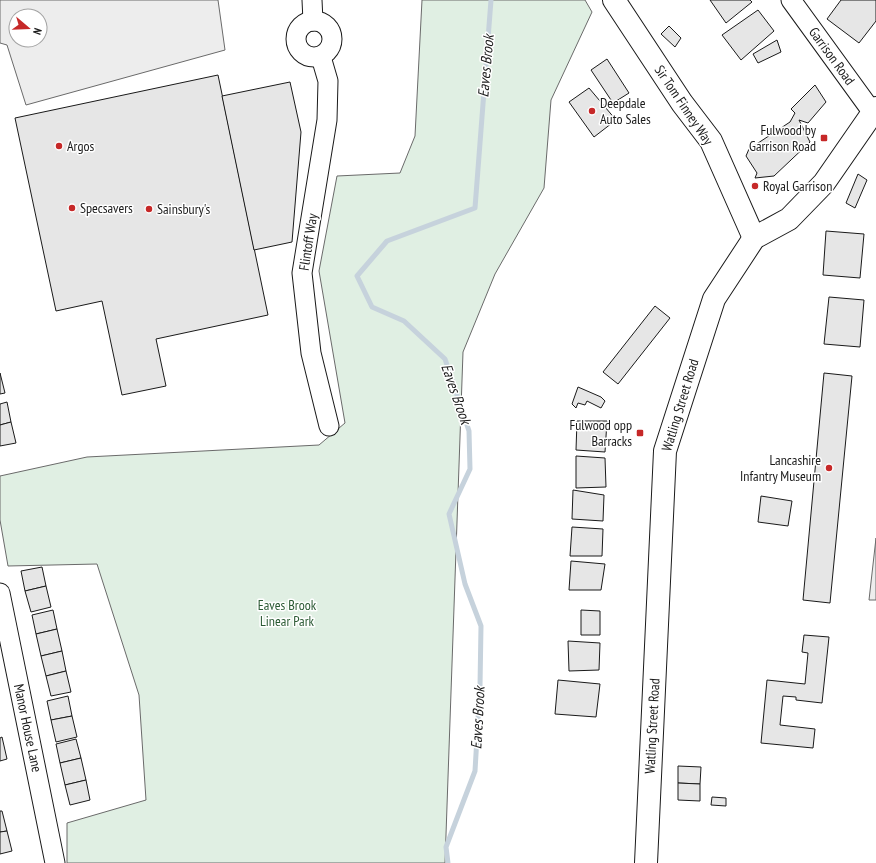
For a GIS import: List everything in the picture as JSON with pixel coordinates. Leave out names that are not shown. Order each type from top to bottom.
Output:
[{"type":"main road","name":"Sir Tom Finney Way","points":[[614,0],[682,103],[711,141],[754,238]]},
{"type":"main road","name":"Watling Street Road","points":[[646,863],[665,450],[714,299],[754,238],[789,219],[819,188],[874,111]]},
{"type":"street","points":[[312,0],[313,21]]},
{"type":"street","name":"Garrison Road","points":[[792,0],[874,111]]},
{"type":"street","points":[[313,21],[322,23],[328,27],[332,40],[330,49],[321,56],[312,58],[305,56],[299,51],[295,42],[295,35],[298,29],[306,22],[313,21]]},
{"type":"street","name":"Flintoff Way","points":[[321,56],[328,81],[327,120],[302,273],[311,353],[329,426]]},
{"type":"street","name":"Manor House Lane","points":[[0,593],[55,863]]},
{"type":"green space","name":"Eaves Brook Linear Park","points":[[422,0],[585,0],[592,12],[551,100],[544,188],[495,274],[463,352],[445,863],[67,863],[67,823],[146,800],[139,695],[97,564],[8,566],[0,520],[0,476],[87,457],[319,445],[345,423],[319,271],[337,176],[400,173],[415,136]]},
{"type":"shaded area","points":[[0,0],[218,0],[225,50],[26,105],[7,45],[0,43]]},
{"type":"shaded area","points":[[876,538],[876,600],[869,600]]},
{"type":"building","points":[[710,0],[750,0],[752,2],[726,23]]},
{"type":"building","points":[[841,0],[876,0],[876,21],[859,43],[827,19]]},
{"type":"building","points":[[758,10],[774,31],[741,60],[722,35]]},
{"type":"building","points":[[669,26],[681,38],[675,47],[661,34]]},
{"type":"building","points":[[777,40],[781,52],[758,63],[753,54]]},
{"type":"building","points":[[607,59],[629,93],[613,103],[591,70]]},
{"type":"building","points":[[218,75],[268,315],[156,339],[166,386],[122,395],[102,301],[56,311],[15,118]]},
{"type":"building","points":[[290,82],[301,132],[292,242],[254,250],[222,96]]},
{"type":"building","points":[[815,85],[826,102],[808,123],[799,120],[810,142],[774,176],[755,178],[757,173],[746,156],[749,149],[790,122],[795,113],[791,109]]},
{"type":"building","name":"Deepdale Auto Sales","points":[[589,88],[616,120],[594,137],[569,102]]},
{"type":"building","points":[[858,174],[867,180],[855,208],[846,203]]},
{"type":"building","points":[[826,231],[864,234],[860,278],[823,275]]},
{"type":"building","points":[[829,297],[864,300],[860,347],[824,344]]},
{"type":"building","points":[[655,306],[670,318],[618,384],[603,372]]},
{"type":"building","points":[[0,373],[5,393],[0,394]]},
{"type":"building","points":[[824,373],[852,376],[830,603],[803,600]]},
{"type":"building","points":[[578,387],[601,397],[605,401],[601,408],[587,401],[585,405],[578,403],[576,408],[572,404]]},
{"type":"building","points":[[7,402],[11,422],[0,425],[0,404]]},
{"type":"building","points":[[577,421],[607,421],[605,452],[576,450]]},
{"type":"building","points":[[11,422],[16,443],[0,446],[0,425]]},
{"type":"building","points":[[576,456],[605,458],[606,487],[576,488]]},
{"type":"building","points":[[573,490],[604,495],[603,521],[572,519]]},
{"type":"building","points":[[761,496],[792,501],[788,526],[758,522]]},
{"type":"building","points":[[572,527],[603,529],[602,556],[570,556]]},
{"type":"building","points":[[571,561],[605,564],[601,590],[569,590]]},
{"type":"building","points":[[42,567],[46,586],[25,591],[21,571]]},
{"type":"building","points":[[46,586],[51,607],[31,612],[25,591]]},
{"type":"building","points":[[53,610],[57,629],[36,634],[32,615]]},
{"type":"building","points":[[581,610],[600,611],[600,635],[581,635]]},
{"type":"building","points":[[57,629],[62,651],[41,656],[36,634]]},
{"type":"building","points":[[804,635],[829,637],[822,703],[796,700],[796,697],[783,696],[780,725],[815,729],[813,748],[761,743],[767,680],[805,684],[808,653],[802,652]]},
{"type":"building","points":[[568,641],[600,643],[599,670],[569,671]]},
{"type":"building","points":[[62,651],[66,671],[46,676],[41,656]]},
{"type":"building","points":[[66,671],[71,692],[51,696],[46,676]]},
{"type":"building","points":[[558,680],[600,684],[596,717],[555,714]]},
{"type":"building","points":[[68,696],[72,716],[51,720],[47,701]]},
{"type":"building","points":[[72,716],[77,737],[56,742],[51,720]]},
{"type":"building","points":[[2,737],[7,759],[0,761],[0,738]]},
{"type":"building","points":[[76,739],[81,758],[60,763],[56,744]]},
{"type":"building","points":[[81,758],[86,780],[65,785],[60,763]]},
{"type":"building","points":[[678,766],[701,767],[700,784],[678,783]]},
{"type":"building","points":[[86,780],[90,800],[70,805],[65,785]]},
{"type":"building","points":[[678,783],[700,784],[700,801],[678,800]]},
{"type":"building","points":[[712,797],[726,798],[726,806],[711,805]]},
{"type":"building","points":[[0,811],[2,811],[7,831],[0,832]]},
{"type":"building","points":[[7,831],[12,851],[0,854],[0,832]]},
{"type":"waterway","name":"Eaves Brook","points":[[448,863],[446,847],[475,771],[480,686],[481,626],[465,584],[449,514],[470,469],[469,431],[445,359],[404,321],[372,307],[357,276],[387,241],[475,208],[491,0]]},
{"type":"place","name":"Deepdale Auto Sales","points":[[592,111]]},
{"type":"place","name":"Fulwood by Garrison Road","points":[[824,138]]},
{"type":"place","name":"Argos","points":[[59,146]]},
{"type":"place","name":"Royal Garrison","points":[[755,186]]},
{"type":"place","name":"Specsavers","points":[[72,208]]},
{"type":"place","name":"Sainsbury's","points":[[149,209]]},
{"type":"place","name":"Fulwood opp Barracks","points":[[640,433]]},
{"type":"place","name":"Lancashire Infantry Museum","points":[[829,468]]}]
